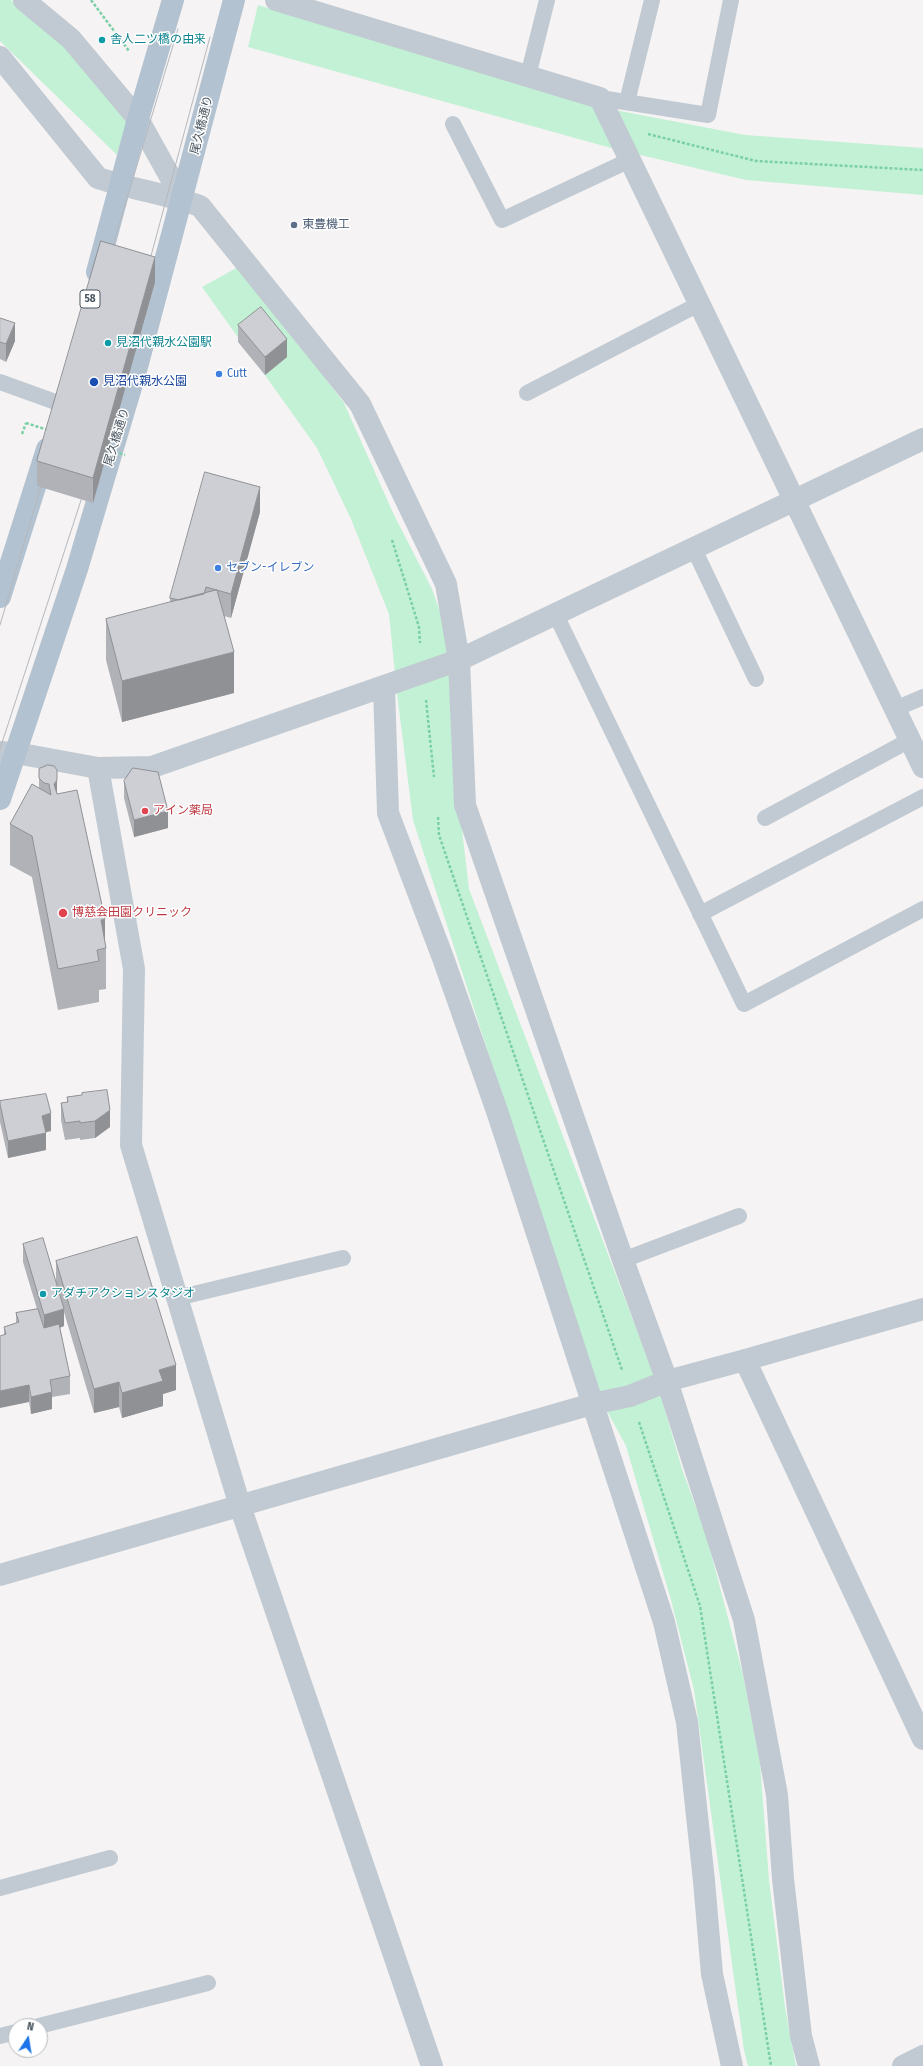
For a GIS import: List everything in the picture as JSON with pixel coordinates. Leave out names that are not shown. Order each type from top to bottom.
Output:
[{"type":"main road","name":"58","points":[[92,291],[138,119],[174,0]]},
{"type":"main road","name":"尾久橋通り","points":[[0,800],[8,753],[77,569],[138,367],[183,200],[234,0]]},
{"type":"main road","points":[[0,597],[67,382]]},
{"type":"street","points":[[24,0],[71,39],[138,119],[183,200]]},
{"type":"street","points":[[276,0],[600,98],[698,304],[923,767]]},
{"type":"street","points":[[0,57],[98,178],[183,200],[200,206],[360,404],[446,584],[459,660],[465,805],[623,1260],[667,1381],[744,1620],[777,1795],[783,1879],[801,2036],[809,2066]]},
{"type":"street","points":[[8,753],[98,768],[152,767],[459,660],[923,439]]},
{"type":"street","points":[[384,687],[388,813],[443,958],[494,1104],[664,1622],[686,1722],[704,1881],[712,1974],[732,2066]]},
{"type":"street","points":[[98,768],[134,969],[131,1145],[240,1506],[432,2066]]},
{"type":"street","points":[[0,1575],[592,1404],[630,1396],[667,1381],[923,1309]]},
{"type":"street","points":[[745,1360],[923,1739]]},
{"type":"street","points":[[903,2066],[923,2056]]},
{"type":"lane","points":[[528,76],[547,0]]},
{"type":"lane","points":[[627,102],[652,0]]},
{"type":"lane","points":[[600,98],[708,115],[731,0]]},
{"type":"lane","points":[[453,124],[502,220],[630,160]]},
{"type":"lane","points":[[527,393],[698,304]]},
{"type":"lane","points":[[0,382],[61,404]]},
{"type":"lane","points":[[694,549],[756,679]]},
{"type":"lane","points":[[556,615],[744,1004],[923,909]]},
{"type":"lane","points":[[895,709],[923,697]]},
{"type":"lane","points":[[765,818],[910,740]]},
{"type":"lane","points":[[700,914],[923,798]]},
{"type":"lane","points":[[623,1260],[739,1216]]},
{"type":"lane","points":[[177,1298],[343,1258]]},
{"type":"lane","points":[[0,1888],[110,1858]]},
{"type":"lane","points":[[48,2024],[208,1983]]},
{"type":"path","points":[[91,0],[134,56]]},
{"type":"path","points":[[26,423],[54,432]]},
{"type":"path","points":[[103,448],[125,455]]},
{"type":"path","points":[[392,538],[418,627],[424,673],[434,781]]},
{"type":"path","points":[[437,812],[440,835],[700,1606],[771,2066]]},
{"type":"green space","points":[[0,0],[11,0],[66,47],[127,121],[117,155],[0,41]]},
{"type":"green space","points":[[258,5],[589,105],[745,135],[923,148],[923,195],[746,180],[611,148],[248,47]]},
{"type":"green space","points":[[240,266],[344,403],[394,515],[432,589],[441,615],[453,674],[459,804],[469,889],[657,1383],[682,1469],[707,1538],[743,1675],[760,1763],[769,1880],[785,2007],[796,2066],[748,2066],[744,2050],[694,1690],[671,1600],[626,1446],[599,1396],[413,820],[397,694],[389,614],[351,519],[317,448],[202,287]]},
{"type":"building","name":"見沼代親水公園駅","points":[[101,241],[155,257],[93,478],[37,461]]},
{"type":"building","points":[[261,307],[287,339],[265,357],[238,325]]},
{"type":"building","points":[[0,318],[15,323],[6,344],[0,342]]},
{"type":"building","points":[[205,472],[260,487],[231,594],[206,587],[204,594],[179,600],[170,598]]},
{"type":"building","points":[[217,590],[234,652],[122,681],[106,619]]},
{"type":"building","points":[[48,765],[54,766],[57,770],[57,780],[54,784],[57,794],[77,790],[105,919],[101,920],[106,948],[97,950],[99,961],[58,969],[32,836],[10,824],[32,784],[51,795],[49,784],[44,783],[39,778],[39,769]]},
{"type":"building","points":[[133,768],[158,772],[168,811],[134,820],[124,781]]},
{"type":"building","points":[[107,1090],[110,1110],[95,1121],[65,1123],[61,1103],[68,1102],[67,1097],[82,1095],[82,1093]]},
{"type":"building","points":[[46,1094],[51,1113],[42,1116],[46,1133],[8,1141],[0,1101]]},
{"type":"building","points":[[137,1237],[176,1365],[159,1370],[163,1381],[122,1393],[119,1382],[94,1389],[56,1261]]},
{"type":"building","points":[[43,1238],[64,1309],[44,1315],[23,1244]]},
{"type":"building","points":[[38,1309],[44,1328],[59,1324],[70,1376],[50,1380],[52,1392],[31,1397],[29,1385],[0,1391],[0,1336],[6,1334],[4,1327],[19,1322],[16,1313]]},
{"type":"tram line","points":[[110,255],[178,29]]},
{"type":"tram line","points":[[148,267],[210,37]]},
{"type":"tram line","points":[[0,625],[44,476]]},
{"type":"tram line","points":[[0,749],[85,488]]},
{"type":"place","name":"舎人二ツ橋の由来","points":[[102,40]]},
{"type":"place","name":"東豊機工","points":[[294,225]]},
{"type":"place","name":"見沼代親水公園駅","points":[[108,343]]},
{"type":"place","name":"Cutt","points":[[219,374]]},
{"type":"place","name":"見沼代親水公園","points":[[94,382]]},
{"type":"place","name":"セブン-イレブン","points":[[218,568]]},
{"type":"place","name":"アイン薬局","points":[[145,811]]},
{"type":"place","name":"博慈会田園クリニック","points":[[63,913]]},
{"type":"place","name":"アダチアクションスタジオ","points":[[43,1294]]}]
